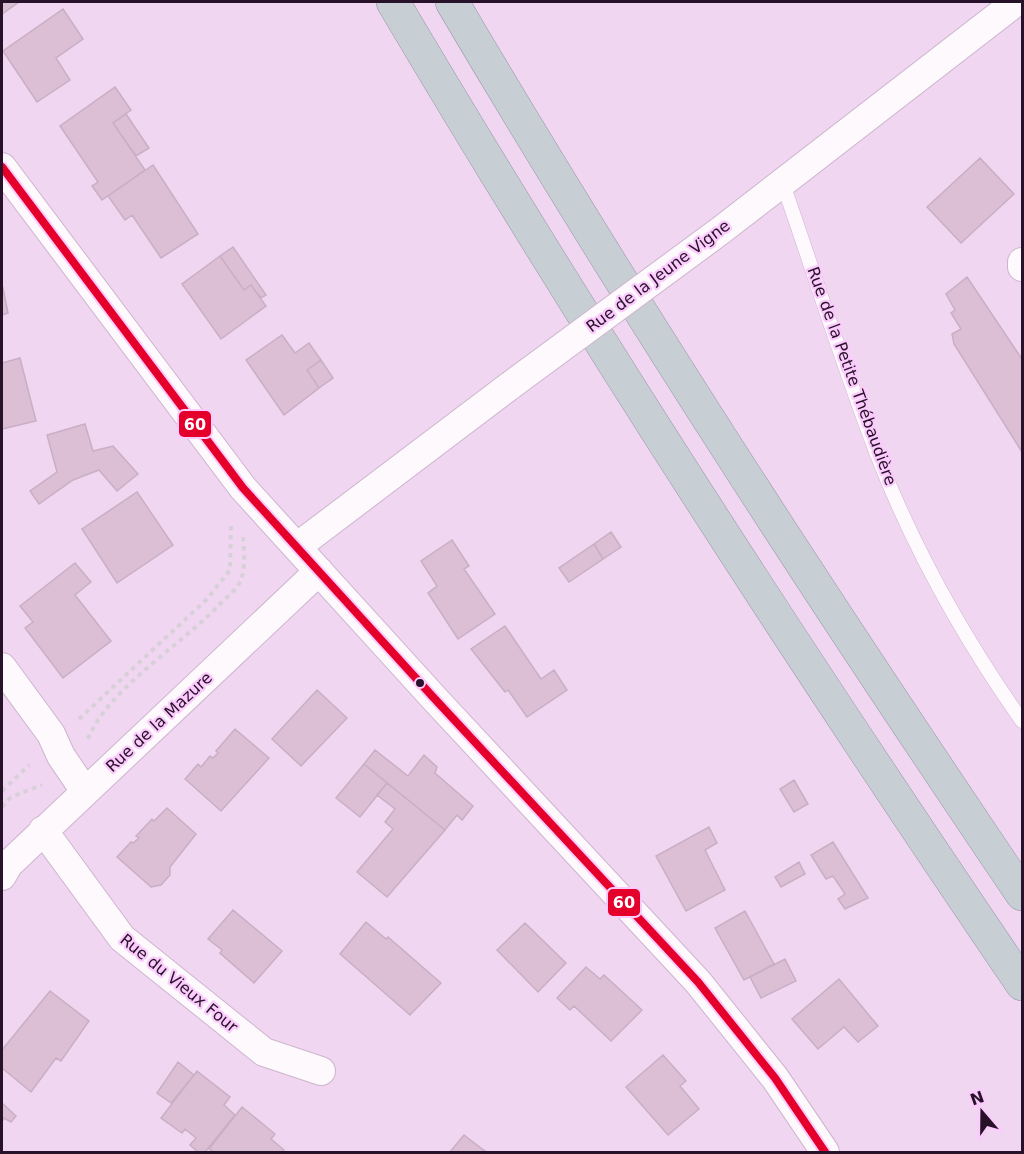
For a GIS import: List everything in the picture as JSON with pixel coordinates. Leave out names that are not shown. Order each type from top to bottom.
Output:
[{"type":"highway","points":[[393,2],[528,227],[740,563],[1023,984]]},
{"type":"highway","points":[[452,2],[669,357],[811,579],[1023,894]]},
{"type":"street","name":"Rue de la Jeune Vigne","points":[[298,546],[720,231],[1016,2]]},
{"type":"street","points":[[2,167],[256,502],[698,982],[776,1078],[825,1152]]},
{"type":"street","name":"Rue de la Mazure","points":[[2,876],[9,864],[84,790],[319,572]]},
{"type":"street","points":[[2,668],[54,742],[84,790]]},
{"type":"street","name":"Rue du Vieux Four","points":[[43,830],[122,938],[264,1052],[321,1071]]},
{"type":"lane","name":"Rue de la Petite Thébaudière","points":[[782,181],[879,458],[923,555],[990,675],[1023,721]]},
{"type":"path","name":"Rue de la Mazure","points":[[2,807],[11,797],[48,782],[81,756],[95,721],[240,583],[245,557],[243,537],[252,520],[256,502]]},
{"type":"path","points":[[2,792],[207,599],[230,570],[232,509],[256,502]]},
{"type":"building","points":[[2,2],[19,2],[2,14]]},
{"type":"building","points":[[63,9],[83,39],[56,58],[70,80],[37,102],[3,51]]},
{"type":"building","points":[[115,87],[131,110],[113,123],[145,170],[102,200],[92,186],[98,182],[60,126]]},
{"type":"building","points":[[126,114],[149,148],[136,156],[113,123]]},
{"type":"building","points":[[980,158],[1014,194],[961,243],[927,207]]},
{"type":"building","points":[[153,165],[198,234],[161,258],[132,215],[125,220],[108,196]]},
{"type":"building","points":[[233,247],[266,295],[261,298],[251,285],[244,290],[220,256]]},
{"type":"building","points":[[220,256],[244,290],[251,285],[266,306],[221,339],[182,284]]},
{"type":"building","points":[[967,277],[1022,359],[1022,452],[954,344],[952,334],[961,329],[951,313],[955,310],[946,294]]},
{"type":"building","points":[[2,289],[8,313],[2,315]]},
{"type":"building","points":[[282,335],[295,353],[309,343],[321,360],[307,370],[319,388],[284,415],[246,360]]},
{"type":"building","points":[[20,358],[36,421],[2,429],[2,363]]},
{"type":"building","points":[[321,360],[333,378],[319,388],[307,370]]},
{"type":"building","points":[[85,424],[93,451],[113,446],[138,474],[117,491],[99,470],[73,480],[39,504],[30,491],[57,472],[47,435]]},
{"type":"building","points":[[137,492],[173,545],[117,583],[82,529]]},
{"type":"building","points":[[611,532],[621,547],[603,559],[594,544]]},
{"type":"building","points":[[452,540],[469,566],[464,569],[495,614],[458,639],[428,593],[437,586],[421,561]]},
{"type":"building","points":[[594,544],[603,559],[569,582],[559,568]]},
{"type":"building","points":[[75,563],[91,582],[75,595],[111,641],[63,678],[25,628],[33,622],[20,606]]},
{"type":"building","points":[[505,626],[541,679],[554,670],[567,690],[527,717],[508,690],[505,692],[471,649]]},
{"type":"building","points":[[317,690],[347,718],[301,766],[272,739]]},
{"type":"building","points":[[235,729],[269,758],[221,811],[185,779],[198,764],[201,767],[210,756],[213,758],[218,753],[216,751]]},
{"type":"building","points":[[375,750],[408,776],[424,755],[437,767],[435,773],[473,806],[462,820],[457,815],[445,830],[364,764]]},
{"type":"building","points":[[364,764],[387,783],[360,817],[336,798]]},
{"type":"building","points":[[794,780],[808,804],[794,812],[780,789]]},
{"type":"building","points":[[387,783],[445,830],[387,897],[357,872],[393,829],[385,822],[395,809],[377,795]]},
{"type":"building","points":[[167,808],[196,834],[170,867],[170,875],[161,885],[151,887],[117,857],[131,842],[139,838],[136,836],[152,819],[154,821]]},
{"type":"building","points":[[709,827],[717,843],[705,850],[725,890],[686,911],[656,856]]},
{"type":"building","points":[[833,842],[868,898],[845,909],[838,899],[845,894],[833,876],[826,879],[811,855]]},
{"type":"building","points":[[799,862],[805,874],[781,887],[775,877]]},
{"type":"building","points":[[233,910],[282,951],[254,983],[220,953],[222,950],[208,939]]},
{"type":"building","points":[[745,911],[774,964],[744,980],[715,928]]},
{"type":"building","points":[[366,922],[386,939],[388,937],[441,983],[410,1015],[340,954]]},
{"type":"building","points":[[525,923],[566,963],[538,992],[497,950]]},
{"type":"building","points":[[785,959],[796,981],[761,998],[750,977]]},
{"type":"building","points":[[586,967],[600,979],[604,975],[642,1010],[611,1041],[574,1006],[570,1010],[557,998]]},
{"type":"building","points":[[839,979],[878,1026],[858,1042],[844,1027],[818,1049],[792,1019]]},
{"type":"building","points":[[50,991],[89,1021],[61,1061],[56,1058],[31,1092],[2,1068],[2,1050]]},
{"type":"building","points":[[663,1055],[686,1081],[680,1086],[699,1109],[668,1135],[626,1087]]},
{"type":"building","points":[[178,1062],[194,1075],[171,1103],[157,1093]]},
{"type":"building","points":[[197,1071],[230,1097],[224,1105],[235,1115],[205,1152],[198,1152],[190,1145],[196,1138],[185,1129],[182,1133],[161,1118]]},
{"type":"building","points":[[2,1103],[16,1116],[11,1122],[4,1118],[2,1122]]},
{"type":"building","points":[[242,1107],[275,1134],[271,1139],[284,1150],[282,1152],[214,1152],[209,1149]]},
{"type":"building","points":[[464,1135],[486,1152],[450,1152]]},
{"type":"transit line","name":"60","points":[[2,167],[243,488],[433,697],[698,982],[775,1078],[825,1152]]}]
